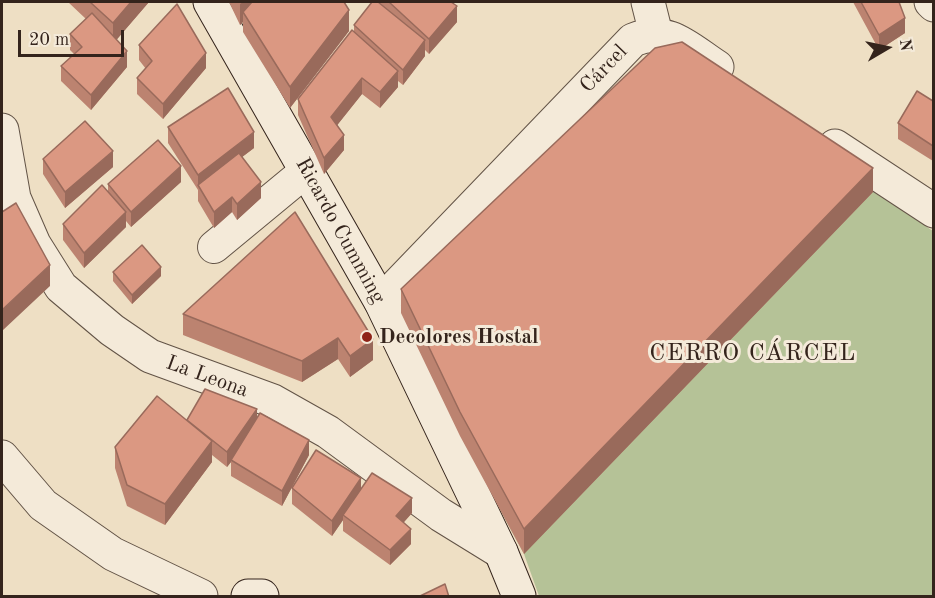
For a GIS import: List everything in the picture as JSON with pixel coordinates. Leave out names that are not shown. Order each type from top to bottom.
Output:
[{"type":"street","name":"Ricardo Cumming","points":[[210,2],[381,302],[501,552],[519,597]]},
{"type":"street","points":[[648,2],[656,34],[676,40],[744,86]]},
{"type":"street","name":"Cárcel","points":[[381,302],[624,48],[633,40],[656,34]]},
{"type":"street","name":"La Leona","points":[[2,130],[14,198],[34,244],[61,287],[112,330],[150,357],[273,401],[328,432],[441,515],[501,552]]},
{"type":"street","points":[[813,131],[933,211]]},
{"type":"street","points":[[214,247],[306,171]]},
{"type":"street","points":[[2,457],[43,505],[104,548],[201,597]]},
{"type":"street","points":[[248,597],[262,597]]},
{"type":"green space","points":[[682,67],[933,231],[933,596],[539,596],[524,554],[460,436]]},
{"type":"building","points":[[90,2],[131,2],[113,23]]},
{"type":"building","points":[[252,2],[344,2],[349,10],[290,87],[243,12]]},
{"type":"building","points":[[372,2],[378,2],[425,40],[403,70],[354,25]]},
{"type":"building","points":[[389,2],[451,2],[457,6],[429,39]]},
{"type":"building","points":[[861,2],[899,2],[905,18],[879,35]]},
{"type":"building","points":[[177,4],[206,53],[163,104],[137,78],[152,61],[139,45]]},
{"type":"building","points":[[92,13],[127,51],[91,95],[61,66],[82,47],[70,34]]},
{"type":"building","points":[[352,30],[398,71],[380,92],[362,78],[331,117],[344,135],[324,158],[298,99]]},
{"type":"building","points":[[682,42],[873,168],[524,529],[460,412],[401,289],[655,48]]},
{"type":"building","points":[[228,88],[254,132],[198,175],[168,127]]},
{"type":"building","points":[[917,91],[933,101],[933,146],[898,123]]},
{"type":"building","points":[[85,121],[113,151],[65,192],[43,159]]},
{"type":"building","points":[[158,140],[181,166],[131,212],[108,184]]},
{"type":"building","points":[[239,153],[261,182],[237,204],[232,197],[214,212],[198,185]]},
{"type":"building","points":[[102,185],[126,212],[84,253],[63,224]]},
{"type":"building","points":[[16,203],[50,265],[2,310],[2,212]]},
{"type":"building","points":[[295,212],[373,339],[350,356],[338,338],[302,361],[183,314]]},
{"type":"building","points":[[142,245],[161,267],[132,295],[113,272]]},
{"type":"building","points":[[205,389],[257,409],[227,452],[187,420]]},
{"type":"building","points":[[157,396],[212,441],[165,504],[127,485],[115,447]]},
{"type":"building","points":[[260,413],[309,440],[282,491],[231,460]]},
{"type":"building","points":[[316,450],[361,478],[332,521],[292,488]]},
{"type":"building","points":[[372,473],[412,498],[396,516],[411,529],[390,550],[343,515]]},
{"type":"building","points":[[445,584],[449,597],[418,597]]},
{"type":"place","name":"Decolores Hostal","points":[[367,337]]},
{"type":"district","name":"CERRO CÁRCEL","points":[[753,354]]}]
